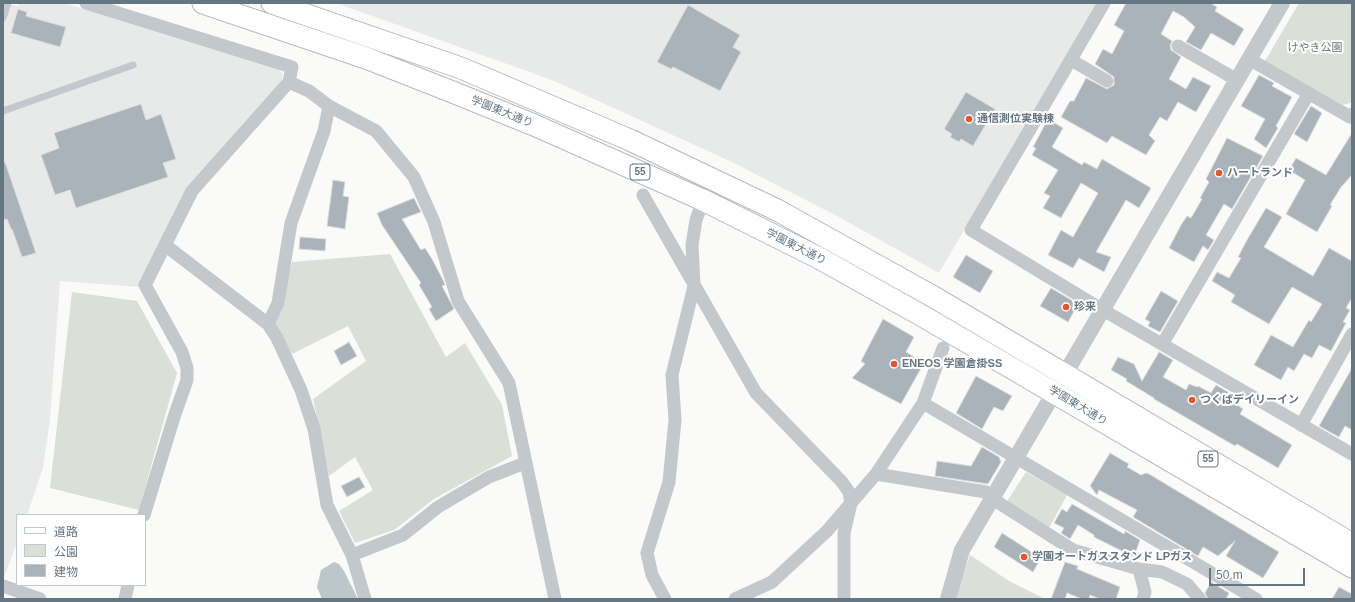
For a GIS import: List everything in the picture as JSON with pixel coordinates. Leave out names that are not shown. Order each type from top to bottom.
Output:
[{"type":"main road","name":"学園東大通り","points":[[203,3],[366,58],[450,91],[534,125],[703,200],[819,258],[926,318],[1059,383],[1352,544]]},
{"type":"main road","name":"学園東大通り","points":[[272,3],[461,68],[630,140],[777,210],[873,262],[1059,383],[1352,567]]},
{"type":"street","points":[[86,3],[292,67],[289,82],[192,191],[145,285],[182,352],[187,368],[187,380],[144,514]]},
{"type":"street","points":[[1104,3],[972,230],[1103,310],[1352,454]]},
{"type":"street","points":[[948,599],[962,550],[1282,3]]},
{"type":"street","points":[[1178,46],[1236,80]]},
{"type":"street","points":[[1249,59],[1350,117],[1352,114]]},
{"type":"street","points":[[1071,60],[1107,81]]},
{"type":"street","points":[[289,82],[309,91],[329,106],[376,131],[414,177],[434,222],[458,301],[509,383],[555,599]]},
{"type":"street","points":[[1162,343],[1309,93]]},
{"type":"street","points":[[268,324],[278,303],[290,223],[324,131],[329,106]]},
{"type":"street","points":[[642,195],[756,393],[842,482],[849,492],[851,503],[844,533],[844,599]]},
{"type":"street","points":[[665,599],[652,575],[647,553],[669,482],[675,420],[672,375],[694,286],[692,245],[696,220],[703,200]]},
{"type":"street","points":[[165,245],[268,324],[277,338],[301,390],[314,429],[327,505],[352,555],[365,599]]},
{"type":"street","points":[[1301,425],[1352,334]]},
{"type":"street","points":[[735,599],[772,582],[828,531],[876,474],[923,403],[943,348]]},
{"type":"street","points":[[923,403],[1256,599]]},
{"type":"street","points":[[352,555],[403,535],[438,507],[489,477],[525,462]]},
{"type":"street","points":[[876,474],[986,492],[1073,550],[1139,569],[1162,572],[1187,584],[1200,599]]},
{"type":"street","points":[[1139,569],[1145,592],[1143,599]]},
{"type":"street","points":[[3,586],[40,599]]},
{"type":"street","points":[[125,599],[128,586]]},
{"type":"lane","points":[[3,18],[8,3]]},
{"type":"lane","points":[[3,111],[133,66]]},
{"type":"shaded area","points":[[3,3],[18,6],[19,3],[64,3],[276,66],[283,74],[281,84],[188,187],[139,287],[60,281],[50,420],[43,468],[27,514],[16,514],[16,545],[3,581]]},
{"type":"shaded area","points":[[336,3],[1097,3],[939,273],[837,216],[732,162],[552,80]]},
{"type":"shaded area","points":[[334,562],[339,564],[344,571],[358,599],[322,599],[317,587],[321,570]]},
{"type":"green space","name":"けやき公園","points":[[1299,3],[1352,3],[1352,100],[1350,103],[1342,105],[1265,61]]},
{"type":"green space","points":[[390,254],[446,357],[465,343],[502,405],[512,456],[434,499],[394,530],[355,543],[339,511],[373,490],[355,457],[329,476],[313,399],[366,361],[348,326],[292,354],[274,323],[292,262]]},
{"type":"green space","points":[[72,292],[137,301],[177,373],[139,510],[50,488]]},
{"type":"green space","points":[[1026,472],[1067,495],[1049,528],[1006,503]]},
{"type":"green space","points":[[970,555],[1009,581],[1045,599],[954,599]]},
{"type":"building","points":[[1126,3],[1210,3],[1217,7],[1215,11],[1244,29],[1234,46],[1211,33],[1201,50],[1186,42],[1195,27],[1184,17],[1173,11],[1161,34],[1172,41],[1170,46],[1171,50],[1181,57],[1169,79],[1186,89],[1193,77],[1211,86],[1196,112],[1178,102],[1167,121],[1160,117],[1149,135],[1155,141],[1146,155],[1112,136],[1107,143],[1061,117],[1070,101],[1074,101],[1086,78],[1107,89],[1114,85],[1114,77],[1095,64],[1103,49],[1112,54],[1124,31],[1114,25]]},
{"type":"building","points":[[688,5],[740,35],[733,47],[741,52],[720,91],[673,67],[671,69],[657,62]]},
{"type":"building","points":[[18,9],[27,12],[26,16],[66,27],[60,47],[11,33]]},
{"type":"building","points":[[1259,75],[1274,83],[1272,86],[1292,97],[1276,126],[1278,128],[1266,148],[1254,139],[1265,119],[1241,106]]},
{"type":"building","name":"通信測位実験棟","points":[[966,92],[995,109],[973,146],[961,139],[959,142],[950,137],[952,134],[944,129]]},
{"type":"building","points":[[141,104],[146,120],[161,114],[176,159],[163,163],[168,177],[76,208],[70,190],[55,195],[41,155],[59,148],[54,133]]},
{"type":"building","points":[[1311,106],[1322,113],[1307,142],[1294,134]]},
{"type":"building","points":[[1048,119],[1063,128],[1052,147],[1082,165],[1084,162],[1097,169],[1102,159],[1151,188],[1139,208],[1126,200],[1096,252],[1111,257],[1104,272],[1079,258],[1073,268],[1048,255],[1061,230],[1073,237],[1098,193],[1081,183],[1061,218],[1043,208],[1050,196],[1044,193],[1058,170],[1032,155],[1036,148],[1033,147]]},
{"type":"building","points":[[1352,133],[1352,175],[1341,187],[1330,205],[1332,206],[1317,232],[1286,214],[1305,180],[1289,170],[1296,158],[1326,175]]},
{"type":"building","points":[[1227,138],[1263,156],[1232,209],[1224,204],[1206,235],[1214,240],[1208,250],[1203,246],[1194,262],[1169,248],[1187,216],[1191,218],[1202,199],[1200,198],[1209,182],[1206,179]]},
{"type":"building","points":[[5,162],[36,253],[22,257],[7,219],[3,220],[3,163]]},
{"type":"building","points":[[333,180],[345,182],[343,196],[349,197],[345,229],[327,226]]},
{"type":"building","points":[[414,198],[421,212],[402,219],[421,250],[425,248],[432,259],[445,285],[442,286],[454,309],[436,321],[429,309],[432,307],[419,285],[421,283],[382,225],[377,213]]},
{"type":"building","points":[[1266,208],[1282,217],[1264,247],[1313,276],[1329,248],[1352,261],[1352,298],[1346,308],[1350,310],[1343,322],[1346,323],[1331,351],[1319,345],[1312,358],[1304,354],[1294,371],[1288,367],[1281,380],[1254,365],[1271,335],[1293,347],[1309,320],[1311,322],[1322,304],[1292,287],[1269,324],[1231,302],[1235,295],[1212,281],[1217,272],[1229,278],[1241,258],[1238,257]]},
{"type":"building","points":[[300,237],[326,239],[325,251],[299,249]]},
{"type":"building","points":[[966,255],[993,271],[980,293],[953,277]]},
{"type":"building","points":[[1051,288],[1078,304],[1068,322],[1040,306]]},
{"type":"building","points":[[1161,291],[1178,301],[1160,332],[1148,326],[1150,322],[1145,319]]},
{"type":"building","points":[[883,319],[914,337],[906,352],[924,363],[901,404],[852,378],[865,364],[861,361]]},
{"type":"building","points":[[349,342],[357,356],[341,365],[334,351]]},
{"type":"building","points":[[1159,352],[1173,360],[1163,377],[1186,390],[1189,384],[1198,386],[1211,393],[1216,385],[1240,399],[1236,404],[1243,409],[1240,414],[1292,445],[1278,468],[1237,444],[1235,446],[1154,399],[1126,381],[1127,379],[1111,370],[1118,357],[1134,364],[1142,381]]},
{"type":"building","points":[[1352,368],[1352,430],[1345,426],[1339,437],[1319,426]]},
{"type":"building","points":[[976,376],[1012,396],[1003,411],[994,407],[982,429],[956,413]]},
{"type":"building","points":[[982,447],[999,457],[1001,462],[988,484],[935,476],[937,461],[971,466]]},
{"type":"building","points":[[1110,453],[1129,464],[1127,467],[1141,475],[1146,473],[1149,474],[1279,552],[1263,578],[1226,556],[1235,541],[1218,556],[1203,547],[1198,556],[1133,517],[1137,510],[1099,490],[1097,495],[1090,486]]},
{"type":"building","points":[[359,477],[365,487],[347,497],[341,486]]},
{"type":"building","points":[[1072,504],[1124,534],[1125,531],[1140,540],[1134,557],[1094,537],[1094,535],[1078,525],[1070,539],[1061,533],[1064,528],[1054,523],[1062,509],[1067,512]]},
{"type":"building","points":[[1002,533],[1041,558],[1033,572],[994,547]]},
{"type":"building","points":[[1065,562],[1078,566],[1077,569],[1120,587],[1116,599],[1100,599],[1090,595],[1089,599],[1082,599],[1067,593],[1065,599],[1051,599]]},
{"type":"building","points":[[1211,582],[1229,593],[1226,599],[1208,599],[1205,593]]},
{"type":"building","points":[[1339,587],[1352,594],[1352,599],[1332,599]]},
{"type":"place","name":"通信測位実験棟","points":[[969,119]]},
{"type":"place","name":"ハートランド","points":[[1219,173]]},
{"type":"place","name":"珍来","points":[[1066,307]]},
{"type":"place","name":"ENEOS 学園倉掛SS","points":[[894,364]]},
{"type":"place","name":"つくばデイリーイン","points":[[1192,400]]},
{"type":"place","name":"学園オートガススタンド LPガス","points":[[1024,557]]}]
